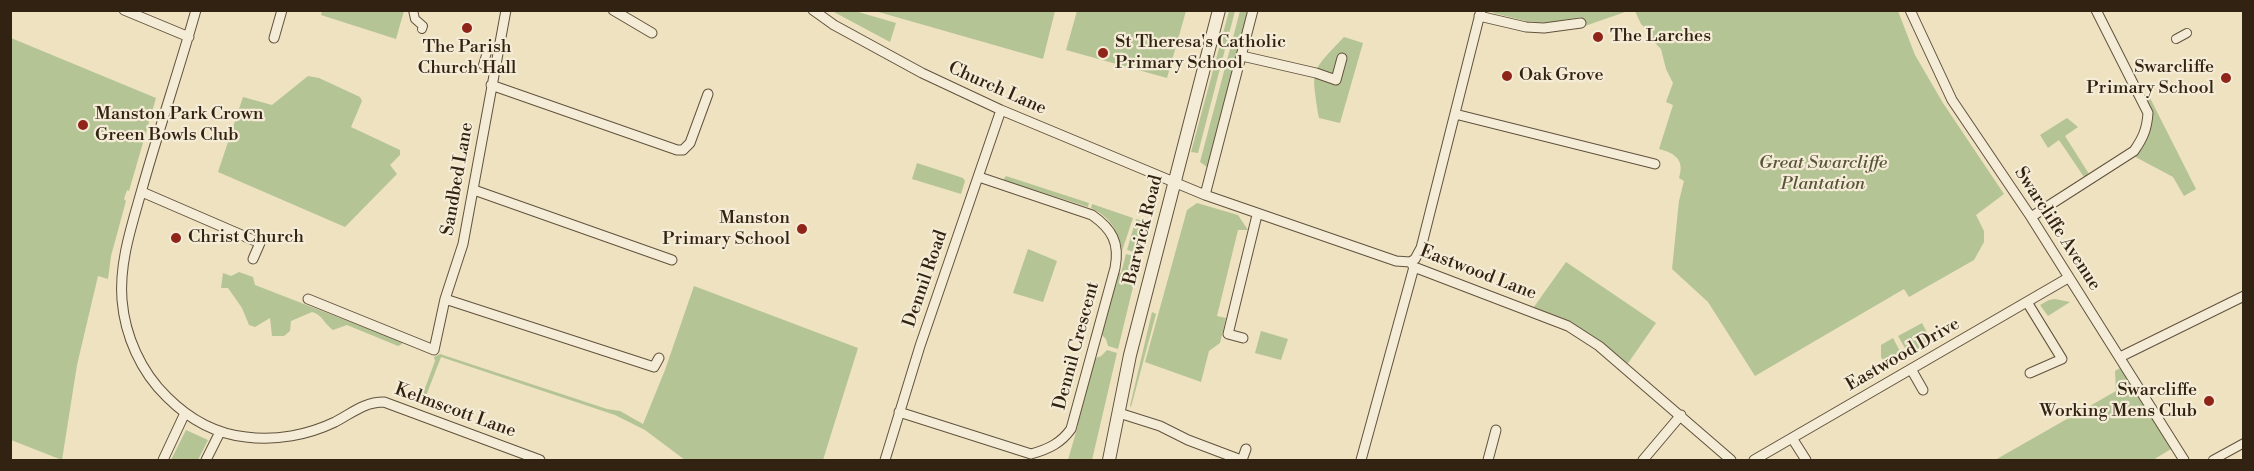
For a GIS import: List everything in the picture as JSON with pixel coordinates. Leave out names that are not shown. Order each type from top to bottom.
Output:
[{"type":"street","points":[[124,10],[189,37]]},
{"type":"street","name":"Kelmscott Lane","points":[[196,10],[142,192],[124,260],[121,287],[123,314],[130,339],[141,364],[160,390],[185,413],[220,432],[258,438],[291,436],[322,428],[364,405],[384,402],[529,458],[540,460]]},
{"type":"street","points":[[274,38],[282,10]]},
{"type":"street","points":[[413,10],[415,18],[423,26],[422,29]]},
{"type":"street","name":"Sandbed Lane","points":[[308,299],[434,350],[446,299],[463,244],[506,10]]},
{"type":"street","points":[[613,10],[652,33]]},
{"type":"street","name":"Church Lane","points":[[813,10],[834,25],[922,73],[1001,110],[1175,182]]},
{"type":"street","name":"Barwick Road","points":[[1109,460],[1130,355],[1219,10]]},
{"type":"street","points":[[1205,195],[1253,10]]},
{"type":"street","name":"Swarcliffe Avenue","points":[[1910,10],[1952,100],[2031,218],[2184,460]]},
{"type":"street","points":[[2031,218],[2134,151],[2147,128],[2148,113],[2096,10]]},
{"type":"street","points":[[1361,460],[1412,264],[1421,248],[1480,13],[1526,27],[1544,28],[1581,23]]},
{"type":"street","points":[[2176,39],[2187,33]]},
{"type":"street","points":[[483,64],[488,49]]},
{"type":"street","points":[[1242,56],[1316,73],[1335,80],[1342,58]]},
{"type":"street","points":[[491,85],[683,150],[690,143],[708,94]]},
{"type":"street","name":"Dennil Road","points":[[885,460],[920,346],[1001,110]]},
{"type":"street","points":[[1455,114],[1655,164]]},
{"type":"street","name":"Dennil Crescent","points":[[899,412],[1032,454],[1048,449],[1064,439],[1071,429],[1115,268],[1117,258],[1115,238],[1108,227],[1092,215],[979,177]]},
{"type":"street","name":"Eastwood Lane","points":[[1175,182],[1257,214],[1396,261],[1412,264],[1568,326],[1599,346],[1682,415],[1731,460]]},
{"type":"street","points":[[474,190],[672,260]]},
{"type":"street","points":[[142,192],[260,243],[253,259]]},
{"type":"street","points":[[1243,338],[1227,334],[1257,214]]},
{"type":"street","name":"Eastwood Drive","points":[[1754,460],[2068,278]]},
{"type":"street","points":[[2120,357],[2244,296]]},
{"type":"street","points":[[446,299],[654,367],[659,358]]},
{"type":"street","points":[[2027,302],[2062,359],[2031,373]]},
{"type":"street","points":[[1911,369],[1923,390]]},
{"type":"street","points":[[163,460],[185,413]]},
{"type":"street","points":[[1119,414],[1160,426],[1188,440],[1242,460],[1246,449]]},
{"type":"street","points":[[1643,460],[1682,415]]},
{"type":"street","points":[[1488,460],[1496,430]]},
{"type":"street","points":[[206,460],[220,432]]},
{"type":"street","points":[[1792,438],[1806,460]]},
{"type":"street","points":[[2213,460],[2244,443]]},
{"type":"green space","points":[[322,10],[404,11],[396,39],[321,15]]},
{"type":"green space","points":[[1494,10],[1628,11],[1582,27],[1581,17],[1548,23],[1526,21],[1493,13]]},
{"type":"green space","points":[[832,11],[855,11],[896,23],[890,42]]},
{"type":"green space","points":[[875,11],[1055,11],[1043,59]]},
{"type":"green space","points":[[1077,11],[1186,11],[1167,78],[1066,50]]},
{"type":"green space","points":[[1229,11],[1235,11],[1198,153],[1191,152]]},
{"type":"green space","points":[[1240,11],[1249,11],[1207,167],[1200,162]]},
{"type":"green space","name":"Great Swarcliffe Plantation","points":[[1635,11],[1898,11],[1915,55],[1943,103],[2004,194],[1976,215],[1984,231],[1984,242],[1974,260],[1909,297],[1904,289],[1755,376],[1708,302],[1672,269],[1679,201],[1684,181],[1679,178],[1681,166],[1677,158],[1659,149],[1673,105],[1666,102],[1673,83],[1666,69],[1661,49],[1641,24]]},
{"type":"green space","points":[[1344,37],[1363,43],[1340,123],[1319,118],[1314,80],[1319,65]]},
{"type":"green space","points":[[11,38],[156,98],[129,191],[127,190],[124,199],[126,201],[111,256],[108,279],[98,276],[77,365],[62,460],[11,440]]},
{"type":"green space","points":[[308,76],[319,78],[360,97],[362,101],[351,127],[400,150],[400,155],[390,165],[397,174],[345,227],[218,172],[243,97],[272,105]]},
{"type":"green space","points":[[2148,94],[2196,189],[2184,196],[2173,177],[2130,154],[2147,128],[2141,98]]},
{"type":"green space","points":[[2067,118],[2078,127],[2065,136],[2089,174],[2084,177],[2059,140],[2048,148],[2040,135]]},
{"type":"green space","points":[[917,163],[963,178],[965,181],[961,194],[912,179]]},
{"type":"green space","points":[[1006,176],[1089,203],[1088,207],[1003,180]]},
{"type":"green space","points":[[1197,203],[1238,215],[1248,230],[1238,230],[1217,316],[1226,318],[1220,343],[1209,351],[1201,382],[1145,362],[1187,210]]},
{"type":"green space","points":[[1092,204],[1133,218],[1122,251],[1119,237],[1112,225],[1091,208]]},
{"type":"green space","points":[[1136,219],[1149,223],[1141,254],[1127,250]]},
{"type":"green space","points":[[1028,249],[1057,261],[1043,302],[1013,293]]},
{"type":"green space","points":[[1126,254],[1140,258],[1118,349],[1108,346],[1106,339],[1100,333],[1117,272],[1121,273]]},
{"type":"green space","points":[[1566,262],[1656,323],[1624,369],[1599,346],[1531,311]]},
{"type":"green space","points":[[239,272],[253,277],[255,285],[402,342],[402,344],[398,346],[347,325],[333,330],[312,312],[291,321],[290,331],[284,336],[272,336],[270,318],[255,327],[249,325],[242,308],[228,288],[221,288],[223,273],[231,276]]},
{"type":"green space","points":[[694,286],[858,348],[823,460],[685,460],[645,430],[615,415],[441,357],[424,401],[421,399],[435,361],[434,357],[440,354],[607,409],[620,411],[643,424],[665,370]]},
{"type":"green space","points":[[2055,299],[2070,302],[2048,316],[2040,305]]},
{"type":"green space","points":[[1152,312],[1156,314],[1131,407],[1130,406]]},
{"type":"green space","points":[[1922,323],[1932,342],[1909,355],[1898,336]]},
{"type":"green space","points":[[1261,331],[1288,339],[1281,360],[1255,353]]},
{"type":"green space","points":[[1893,338],[1903,357],[1888,367],[1881,357],[1881,345]]},
{"type":"green space","points":[[1107,350],[1117,353],[1092,460],[1068,460],[1093,359],[1101,356]]},
{"type":"green space","points":[[2125,365],[2176,446],[2153,460],[1995,460],[2116,391],[2115,371]]},
{"type":"green space","points":[[186,430],[208,440],[198,460],[171,460]]},
{"type":"place","name":"The Parish Church Hall","points":[[467,28]]},
{"type":"place","name":"The Larches","points":[[1598,37]]},
{"type":"place","name":"St Theresa's Catholic Primary School","points":[[1103,53]]},
{"type":"place","name":"Oak Grove","points":[[1507,76]]},
{"type":"place","name":"Swarcliffe Primary School","points":[[2226,78]]},
{"type":"place","name":"Manston Park Crown Green Bowls Club","points":[[83,125]]},
{"type":"place","name":"Manston Primary School","points":[[802,229]]},
{"type":"place","name":"Christ Church","points":[[176,238]]},
{"type":"place","name":"Swarcliffe Working Mens Club","points":[[2209,401]]}]
